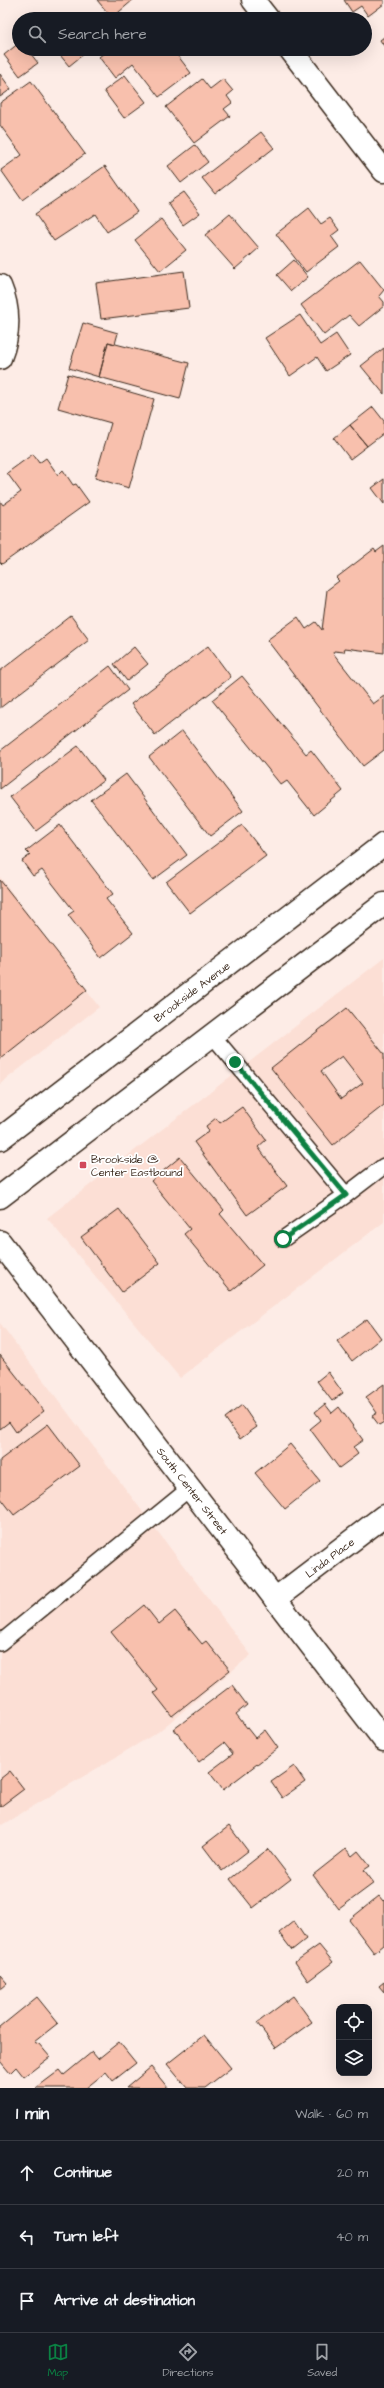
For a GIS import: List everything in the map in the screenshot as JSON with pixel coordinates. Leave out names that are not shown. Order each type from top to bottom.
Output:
[{"type":"street","points":[[253,0],[262,12]]},
{"type":"street","points":[[295,56],[384,171]]},
{"type":"street","points":[[0,286],[7,313],[7,325],[6,339],[0,358]]},
{"type":"street","name":"Brookside Avenue","points":[[0,1139],[384,844]]},
{"type":"street","points":[[0,1197],[213,1036],[384,904]]},
{"type":"street","name":"South Center Street","points":[[0,1242],[384,1740]]},
{"type":"street","name":"Linda Place","points":[[275,1599],[384,1516]]},
{"type":"lane","points":[[213,1036],[346,1195]]},
{"type":"lane","points":[[283,1239],[346,1195],[384,1166]]},
{"type":"lane","points":[[0,1643],[190,1488]]},
{"type":"shaded area","points":[[0,877],[99,1007],[0,1084]]},
{"type":"shaded area","points":[[384,958],[384,1222],[180,1378],[47,1218]]},
{"type":"shaded area","points":[[0,1323],[251,1655],[158,1732],[0,1826]]},
{"type":"building","points":[[97,0],[133,0],[119,12],[107,12]]},
{"type":"building","points":[[344,0],[384,0],[384,4],[372,13],[365,12],[361,6],[352,12]]},
{"type":"building","points":[[384,37],[384,46],[380,40]]},
{"type":"building","points":[[12,49],[12,56],[32,56],[38,63],[20,76],[4,55]]},
{"type":"building","points":[[61,56],[81,56],[69,66]]},
{"type":"building","points":[[178,56],[191,73],[159,97],[133,63],[115,78],[99,57]]},
{"type":"building","points":[[0,74],[11,89],[0,97]]},
{"type":"building","points":[[125,75],[146,102],[124,118],[104,91]]},
{"type":"building","points":[[202,79],[210,89],[223,79],[233,91],[227,96],[232,103],[224,109],[230,116],[194,143],[166,107]]},
{"type":"building","points":[[31,81],[85,154],[22,200],[1,170],[22,155],[0,125],[0,103]]},
{"type":"building","points":[[261,132],[274,148],[215,194],[202,178]]},
{"type":"building","points":[[195,145],[208,162],[181,183],[168,166]]},
{"type":"building","points":[[105,166],[137,212],[107,232],[95,214],[54,241],[35,214]]},
{"type":"building","points":[[184,192],[200,213],[183,225],[168,203]]},
{"type":"building","points":[[309,208],[321,224],[330,218],[339,230],[331,236],[339,247],[306,272],[276,234]]},
{"type":"building","points":[[230,214],[259,248],[235,269],[205,235]]},
{"type":"building","points":[[161,219],[186,250],[160,271],[135,240]]},
{"type":"building","points":[[294,260],[308,277],[291,291],[277,275]]},
{"type":"building","points":[[360,260],[384,290],[379,296],[384,302],[384,306],[359,326],[349,315],[324,335],[301,305]]},
{"type":"building","points":[[184,271],[189,308],[101,319],[96,283]]},
{"type":"building","points":[[300,315],[320,345],[336,334],[350,355],[326,371],[317,357],[290,376],[265,338]]},
{"type":"building","points":[[83,323],[118,333],[115,344],[108,342],[99,377],[69,368]]},
{"type":"building","points":[[108,342],[189,363],[180,399],[99,377]]},
{"type":"building","points":[[384,348],[384,394],[361,366]]},
{"type":"building","points":[[68,374],[154,399],[129,488],[95,478],[111,423],[58,408]]},
{"type":"building","points":[[373,407],[384,421],[384,433],[367,446],[350,425]]},
{"type":"building","points":[[350,425],[367,446],[350,459],[334,438]]},
{"type":"building","points":[[33,454],[39,463],[46,458],[58,475],[63,470],[73,485],[76,484],[89,502],[2,564],[0,562],[0,501],[3,505],[21,492],[7,473]]},
{"type":"building","points":[[384,479],[384,504],[372,488]]},
{"type":"building","points":[[384,546],[384,653],[345,648],[344,652],[334,651],[333,653],[373,704],[384,696],[384,750],[363,766],[267,640],[298,617],[306,629],[316,622],[322,630],[327,590],[339,581],[336,578],[374,549],[376,552]]},
{"type":"building","points":[[71,616],[89,640],[0,708],[0,671]]},
{"type":"building","points":[[208,646],[231,677],[155,735],[131,704]]},
{"type":"building","points":[[134,647],[148,664],[127,681],[114,664]]},
{"type":"building","points":[[110,666],[128,690],[0,789],[0,751]]},
{"type":"building","points":[[242,676],[306,754],[311,750],[343,791],[314,815],[287,781],[281,785],[212,700]]},
{"type":"building","points":[[182,731],[243,811],[210,836],[149,757]]},
{"type":"building","points":[[78,746],[104,780],[36,831],[10,797]]},
{"type":"building","points":[[126,774],[187,855],[153,880],[91,800]]},
{"type":"building","points":[[60,825],[113,894],[106,899],[133,933],[101,958],[68,915],[74,911],[42,870],[33,876],[22,861],[30,855],[26,851]]},
{"type":"building","points":[[242,825],[266,856],[190,913],[166,882]]},
{"type":"building","points":[[0,880],[87,990],[0,1059]]},
{"type":"building","points":[[347,1008],[384,1054],[384,1105],[333,1145],[271,1068]],"holes":[[[342,1056],[363,1083],[341,1099],[321,1071]]]},
{"type":"building","points":[[242,1107],[266,1140],[258,1147],[287,1186],[247,1215],[194,1142],[209,1131],[206,1126],[216,1118],[220,1123]]},
{"type":"building","points":[[180,1157],[224,1210],[220,1214],[263,1265],[231,1291],[184,1234],[190,1229],[151,1181]]},
{"type":"building","points":[[119,1209],[160,1263],[122,1292],[81,1237]]},
{"type":"building","points":[[367,1319],[381,1338],[352,1361],[337,1341]]},
{"type":"building","points":[[0,1355],[44,1411],[16,1432],[9,1422],[0,1429]]},
{"type":"building","points":[[328,1372],[343,1393],[332,1401],[317,1381]]},
{"type":"building","points":[[384,1384],[384,1422],[379,1425],[372,1416],[377,1413],[366,1397]]},
{"type":"building","points":[[325,1404],[332,1413],[339,1407],[363,1440],[353,1447],[358,1454],[339,1468],[310,1429],[321,1420],[315,1412]]},
{"type":"building","points":[[242,1405],[257,1427],[240,1439],[225,1418]]},
{"type":"building","points":[[48,1424],[80,1466],[14,1515],[0,1497],[0,1460]]},
{"type":"building","points":[[290,1444],[320,1481],[285,1509],[255,1473]]},
{"type":"building","points":[[144,1605],[159,1624],[175,1611],[202,1644],[206,1641],[230,1670],[172,1716],[154,1693],[158,1690],[111,1632]]},
{"type":"building","points":[[232,1685],[247,1705],[236,1714],[255,1738],[265,1730],[278,1748],[223,1790],[209,1772],[233,1754],[224,1743],[199,1762],[174,1729]]},
{"type":"building","points":[[294,1766],[305,1782],[282,1798],[271,1782]]},
{"type":"building","points":[[10,1771],[24,1789],[0,1807],[0,1779]]},
{"type":"building","points":[[229,1826],[248,1851],[222,1871],[203,1846]]},
{"type":"building","points":[[268,1849],[291,1879],[253,1908],[230,1879]]},
{"type":"building","points":[[346,1849],[352,1856],[358,1851],[370,1866],[364,1870],[374,1883],[339,1909],[313,1875]]},
{"type":"building","points":[[379,1896],[383,1901],[384,1900],[384,1945],[374,1953],[349,1920]]},
{"type":"building","points":[[294,1921],[306,1939],[292,1950],[279,1933]]},
{"type":"building","points":[[319,1945],[333,1962],[308,1981],[295,1962]]},
{"type":"building","points":[[0,1975],[7,1983],[0,1989]]},
{"type":"building","points":[[384,1982],[384,1992],[379,1986]]},
{"type":"building","points":[[293,1996],[312,2022],[276,2048],[257,2023]]},
{"type":"building","points":[[37,1997],[58,2023],[34,2042],[39,2044],[50,2057],[24,2077],[16,2067],[10,2073],[0,2061],[0,2027]]},
{"type":"building","points":[[204,2035],[231,2068],[205,2088],[187,2088],[167,2064]]},
{"type":"building","points":[[119,2042],[136,2063],[113,2081],[106,2072],[86,2088],[36,2088],[60,2070],[64,2075],[92,2052],[98,2059]]},
{"type":"building","points":[[151,2067],[168,2088],[126,2088]]},
{"type":"place","name":"Brookside @ Center Eastbound","points":[[83,1165]]},
{"type":"route","points":[[235,1062],[346,1195],[283,1239]]}]
